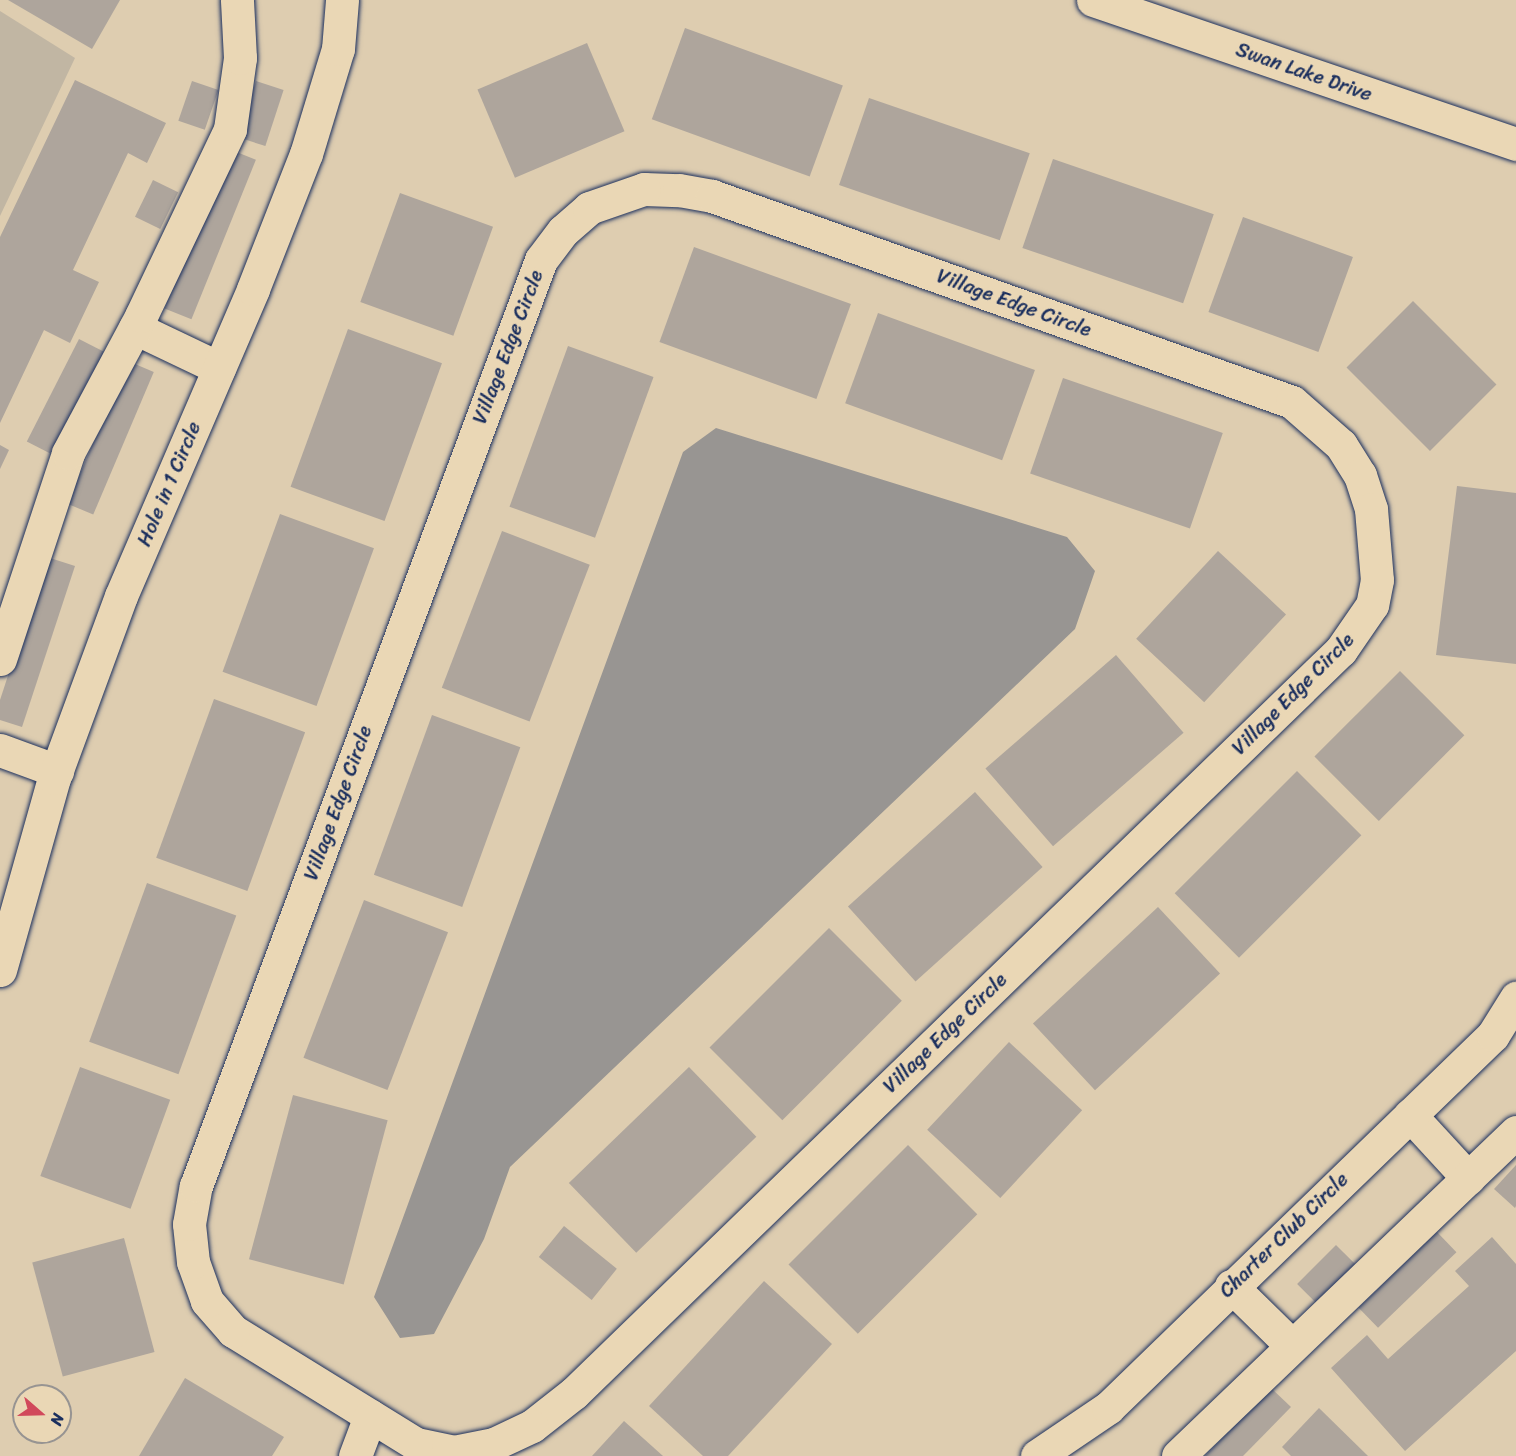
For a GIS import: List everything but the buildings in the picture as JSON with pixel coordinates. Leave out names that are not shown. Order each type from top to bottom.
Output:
[{"type":"street","points":[[0,659],[68,453],[135,328],[230,129],[240,58],[237,0]]},
{"type":"street","name":"Hole in 1 Circle","points":[[0,970],[57,771],[121,596],[219,368],[326,95],[338,49],[342,0]]},
{"type":"street","name":"Swan Lake Drive","points":[[1093,0],[1516,144]]},
{"type":"street","name":"Village Edge Circle","points":[[644,189],[712,196],[1292,402],[1320,423],[1341,445],[1359,475],[1371,508],[1376,548],[1377,580],[1372,605],[1341,650],[574,1393],[532,1426],[494,1444],[454,1452],[413,1450],[370,1416],[232,1331],[207,1301],[193,1262],[189,1224],[196,1186],[522,304],[541,260],[563,231],[590,208],[644,189]]},
{"type":"street","points":[[135,328],[219,368]]},
{"type":"street","points":[[0,750],[57,771]]},
{"type":"street","name":"Charter Club Circle","points":[[1037,1456],[1108,1408],[1231,1286],[1493,1035],[1516,998]]},
{"type":"street","points":[[1410,1115],[1468,1178]]},
{"type":"street","points":[[1178,1456],[1291,1345],[1516,1132]]},
{"type":"street","points":[[1231,1286],[1291,1345]]},
{"type":"street","points":[[354,1456],[370,1416]]},
{"type":"shaded area","points":[[0,11],[75,58],[0,216]]},
{"type":"shaded area","points":[[716,428],[1067,537],[1095,571],[1075,629],[510,1167],[484,1239],[434,1334],[400,1338],[374,1297],[683,452]]}]
